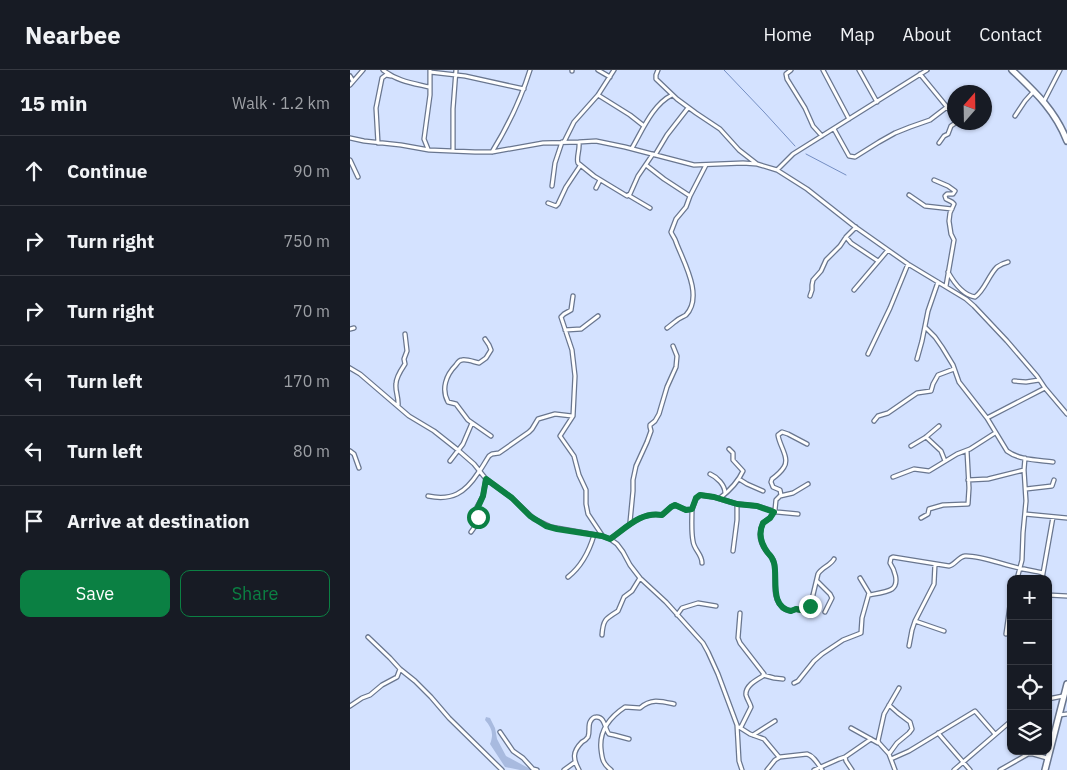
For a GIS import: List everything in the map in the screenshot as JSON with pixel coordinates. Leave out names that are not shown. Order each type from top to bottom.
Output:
[{"type":"highway","points":[[1012,70],[1044,102],[1065,129],[1067,141]]},
{"type":"highway","points":[[1045,770],[1067,684]]},
{"type":"street","points":[[350,85],[363,70]]},
{"type":"street","points":[[383,70],[391,76],[408,83],[429,87]]},
{"type":"street","points":[[492,152],[506,128],[530,70]]},
{"type":"street","points":[[598,70],[610,76]]},
{"type":"street","points":[[552,186],[555,163],[563,142],[574,122],[598,95],[614,70]]},
{"type":"street","points":[[658,70],[656,79],[672,95],[720,129],[739,150],[757,164]]},
{"type":"street","points":[[791,70],[786,74],[787,79],[814,126],[822,136]]},
{"type":"street","points":[[859,70],[877,102]]},
{"type":"street","points":[[777,170],[793,154],[927,70]]},
{"type":"street","points":[[1044,102],[1060,70]]},
{"type":"street","points":[[429,150],[424,139],[430,95],[430,71],[456,72],[524,88]]},
{"type":"street","points":[[823,71],[849,119]]},
{"type":"street","points":[[453,151],[453,109],[456,72]]},
{"type":"street","points":[[834,129],[849,156],[855,157],[895,133],[930,120],[947,107],[920,74]]},
{"type":"street","points":[[350,76],[353,81]]},
{"type":"street","points":[[378,143],[376,113],[378,94],[382,78],[391,76]]},
{"type":"street","points":[[1015,116],[1034,91]]},
{"type":"street","points":[[598,95],[644,126]]},
{"type":"street","points":[[632,148],[644,126],[663,100],[672,95]]},
{"type":"street","points":[[628,195],[638,176],[667,134],[688,108]]},
{"type":"street","points":[[939,142],[948,134],[950,130]]},
{"type":"street","points":[[350,138],[429,150],[492,152],[528,145],[596,141],[632,148],[694,165],[743,163],[757,164],[777,170],[807,189],[908,264],[966,299],[1007,341],[1067,414]]},
{"type":"street","points":[[579,142],[580,151],[577,162],[580,166],[600,180],[650,208]]},
{"type":"street","points":[[350,160],[358,177]]},
{"type":"street","points":[[646,165],[690,196]]},
{"type":"street","points":[[667,328],[686,314],[692,304],[693,296],[689,272],[671,233],[676,219],[686,207],[706,165]]},
{"type":"street","points":[[548,203],[556,206],[558,204],[566,187],[580,166]]},
{"type":"street","points":[[596,188],[600,180]]},
{"type":"street","points":[[934,180],[954,190],[954,193],[945,196],[946,199],[954,203],[949,221],[954,240],[946,286]]},
{"type":"street","points":[[909,195],[925,206],[952,209]]},
{"type":"street","points":[[810,296],[812,282],[821,271],[826,260],[856,227]]},
{"type":"street","points":[[846,237],[851,243],[878,261]]},
{"type":"street","points":[[854,290],[888,250]]},
{"type":"street","points":[[948,271],[950,276],[966,293],[970,296],[975,296],[996,269],[1008,262]]},
{"type":"street","points":[[868,354],[908,264]]},
{"type":"street","points":[[917,359],[928,311],[938,282]]},
{"type":"street","points":[[574,296],[571,310],[561,318],[572,350],[575,376],[573,416],[561,434],[561,438],[574,456],[579,475],[586,490],[588,514],[602,536]]},
{"type":"street","points":[[564,330],[581,329],[598,316]]},
{"type":"street","points":[[925,327],[935,337],[948,356],[958,382],[987,418],[1007,451],[1025,458],[1053,462]]},
{"type":"street","points":[[398,406],[396,382],[400,370],[405,364],[404,359],[407,351],[405,334]]},
{"type":"street","points":[[485,339],[491,350],[486,358],[478,363],[466,360],[460,361],[448,373],[445,393],[448,402],[456,404],[465,417],[491,436]]},
{"type":"street","points":[[630,523],[633,480],[636,466],[651,431],[650,424],[655,421],[659,414],[676,367],[677,356],[673,346]]},
{"type":"street","points":[[350,368],[360,374],[409,416],[434,431],[458,450],[474,464],[486,479],[512,498],[530,516],[546,526],[610,539],[623,552],[640,578],[666,602],[703,643],[708,652],[736,725],[739,761],[742,770]]},
{"type":"street","points":[[874,421],[878,416],[888,413],[918,393],[931,391],[938,375],[954,369]]},
{"type":"street","points":[[1014,381],[1039,380]]},
{"type":"street","points":[[987,418],[1045,388]]},
{"type":"street","points":[[428,496],[443,498],[456,495],[474,480],[489,456],[499,453],[529,432],[536,420],[555,414],[573,416]]},
{"type":"street","points":[[450,461],[465,439],[472,423]]},
{"type":"street","points":[[911,446],[939,426]]},
{"type":"street","points":[[780,496],[780,490],[773,487],[771,482],[786,462],[778,436],[782,432],[807,444]]},
{"type":"street","points":[[893,477],[914,469],[929,471],[957,454],[967,451],[995,433]]},
{"type":"street","points":[[926,437],[941,451],[945,461]]},
{"type":"street","points":[[719,498],[739,479],[743,470],[733,460],[733,454],[729,449]]},
{"type":"street","points":[[350,451],[354,454],[359,468]]},
{"type":"street","points":[[921,518],[928,514],[929,509],[939,506],[968,504],[967,451]]},
{"type":"street","points":[[1019,575],[1022,560],[1025,514],[1025,458]]},
{"type":"street","points":[[968,480],[988,479],[1024,470]]},
{"type":"street","points":[[710,474],[724,487],[725,494]]},
{"type":"street","points":[[471,532],[476,525],[478,507],[483,496],[486,479]]},
{"type":"street","points":[[739,479],[763,491]]},
{"type":"street","points":[[1026,489],[1052,486],[1054,480]]},
{"type":"street","points":[[808,484],[793,493],[780,496],[776,500],[774,512],[763,523],[760,537],[762,544],[774,561],[775,593],[781,606],[789,611],[796,609],[807,611],[820,571],[830,565],[834,559]]},
{"type":"street","points":[[702,563],[701,556],[693,542],[692,509],[696,498],[700,495],[719,498],[737,504],[757,506],[774,512],[798,514]]},
{"type":"street","points":[[733,551],[737,504]]},
{"type":"street","points":[[610,539],[630,523],[651,514],[662,515],[675,505],[686,510],[692,509]]},
{"type":"street","points":[[1025,514],[1067,518]]},
{"type":"street","points":[[869,595],[894,588],[896,577],[890,563],[893,557],[952,566],[961,557],[965,556],[1043,573],[1052,517]]},
{"type":"street","points":[[568,577],[582,563],[594,535]]},
{"type":"street","points":[[909,646],[915,621],[934,584],[935,564]]},
{"type":"street","points":[[602,635],[604,621],[607,617],[618,612],[624,597],[632,591],[640,578]]},
{"type":"street","points":[[794,682],[798,681],[822,654],[843,640],[860,634],[862,631],[863,613],[869,595],[860,578]]},
{"type":"street","points":[[817,581],[832,598],[825,612]]},
{"type":"street","points":[[1052,595],[1067,596]]},
{"type":"street","points":[[677,615],[682,608],[698,603],[716,606]]},
{"type":"street","points":[[740,614],[738,638],[740,643],[764,675],[783,679]]},
{"type":"street","points":[[1006,634],[1008,620]]},
{"type":"street","points":[[915,621],[944,631]]},
{"type":"street","points":[[368,637],[415,681],[449,718],[502,770]]},
{"type":"street","points":[[350,706],[397,677],[400,669]]},
{"type":"street","points":[[741,728],[751,707],[746,691],[764,675]]},
{"type":"street","points":[[879,743],[878,738],[884,714],[899,688]]},
{"type":"street","points":[[1052,698],[1064,696]]},
{"type":"street","points":[[611,770],[601,756],[600,739],[605,726],[611,719],[626,707],[640,708],[645,703],[651,701],[674,704]]},
{"type":"street","points":[[889,705],[910,722],[912,729],[909,734],[897,743],[890,756]]},
{"type":"street","points":[[890,756],[909,751],[975,711],[995,734]]},
{"type":"street","points":[[1059,715],[1067,714]]},
{"type":"street","points":[[579,770],[574,754],[587,738],[589,723],[592,719],[596,717],[601,719],[609,734],[629,739]]},
{"type":"street","points":[[752,735],[775,721]]},
{"type":"street","points":[[954,770],[1007,724]]},
{"type":"street","points":[[736,725],[752,735],[764,739],[780,757]]},
{"type":"street","points":[[851,728],[879,743],[890,756],[895,770]]},
{"type":"street","points":[[500,732],[513,751],[537,770]]},
{"type":"street","points":[[938,733],[970,770]]},
{"type":"street","points":[[814,770],[821,769],[839,758],[845,757],[871,739]]},
{"type":"street","points":[[766,770],[780,757],[807,754],[811,755],[821,769]]},
{"type":"street","points":[[1000,770],[1026,755]]},
{"type":"street","points":[[1042,755],[1047,758]]},
{"type":"street","points":[[845,757],[852,770]]},
{"type":"street","points":[[564,770],[575,762]]},
{"type":"shaded area","points":[[486,717],[490,718],[495,728],[497,739],[506,756],[532,770],[505,767],[490,744],[492,731],[485,720]]},
{"type":"waterway","points":[[724,70],[795,146]]},
{"type":"waterway","points":[[806,154],[846,175]]},
{"type":"route","points":[[478,517],[478,505],[482,501],[486,479],[512,498],[530,516],[546,526],[610,539],[630,523],[651,514],[662,515],[675,505],[686,510],[692,509],[696,498],[700,495],[737,504],[757,506],[774,512],[761,526],[760,537],[766,551],[774,561],[775,593],[781,606],[791,611],[796,609],[807,611],[810,606]]}]
